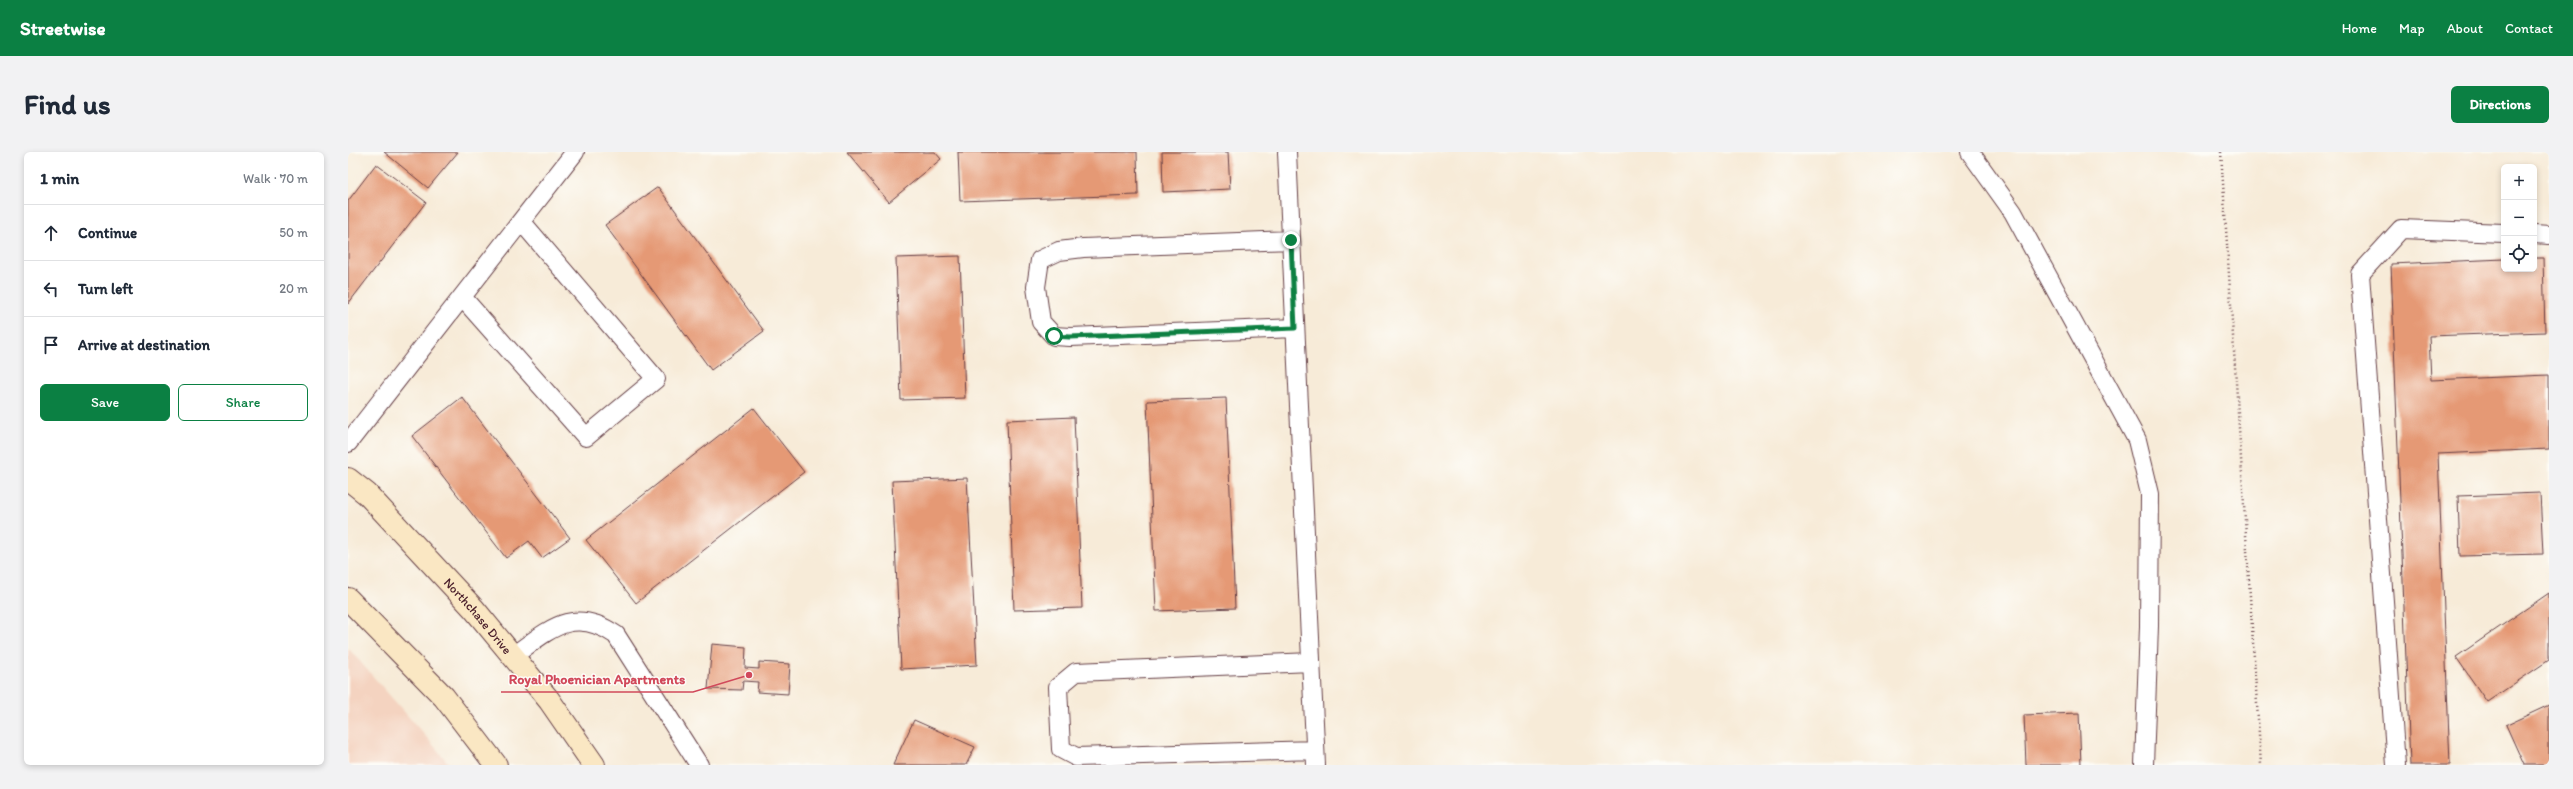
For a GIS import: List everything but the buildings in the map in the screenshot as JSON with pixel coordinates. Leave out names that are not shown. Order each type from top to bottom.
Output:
[{"type":"street","name":"Northchase Drive","points":[[348,479],[367,494],[474,609],[549,700],[594,765]]},
{"type":"street","points":[[348,599],[444,697],[496,765]]},
{"type":"lane","points":[[348,443],[575,152]]},
{"type":"lane","points":[[1287,152],[1316,758],[1076,757],[1061,749],[1058,687],[1076,672],[1311,662]]},
{"type":"lane","points":[[1970,152],[2013,212],[2137,440],[2150,494],[2149,626],[2144,765]]},
{"type":"lane","points":[[462,297],[586,437],[656,378],[521,221]]},
{"type":"lane","points":[[2396,765],[2360,274],[2401,229],[2501,233]]},
{"type":"lane","points":[[2537,234],[2549,235]]},
{"type":"lane","points":[[1291,240],[1083,248],[1059,251],[1040,260],[1036,287],[1041,322],[1054,336],[1070,337],[1295,328]]},
{"type":"lane","points":[[513,656],[555,626],[580,621],[600,624],[616,635],[699,765]]},
{"type":"path","points":[[2221,152],[2261,765]]},
{"type":"shaded area","points":[[348,648],[428,739],[450,765],[348,765]]},
{"type":"place","name":"Royal Phoenician Apartments","points":[[749,675]]},
{"type":"route","points":[[1054,336],[1070,337],[1295,328],[1291,240]]}]
